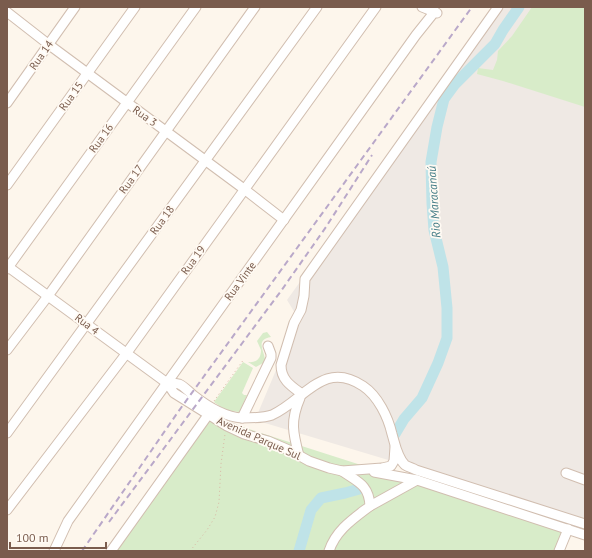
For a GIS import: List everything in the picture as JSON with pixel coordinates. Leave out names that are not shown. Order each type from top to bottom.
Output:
[{"type":"street","name":"Rua 14","points":[[7,103],[76,7]]},
{"type":"street","name":"Rua 15","points":[[7,185],[135,7]]},
{"type":"street","name":"Rua 16","points":[[8,267],[196,7]]},
{"type":"street","name":"Rua 17","points":[[7,350],[48,296],[255,7]]},
{"type":"street","name":"Rua 18","points":[[7,433],[204,160],[317,7]]},
{"type":"street","name":"Rua 19","points":[[7,510],[126,354],[376,7]]},
{"type":"street","points":[[422,7],[436,11]]},
{"type":"street","points":[[299,456],[294,437],[293,423],[294,411],[302,394],[288,384],[281,371],[281,365],[294,323],[301,310],[305,280],[498,7]]},
{"type":"street","name":"Rua Vinte","points":[[54,551],[68,521],[416,35],[436,11]]},
{"type":"street","name":"Rua 3","points":[[9,12],[48,44],[126,103],[166,131],[284,220]]},
{"type":"street","name":"Rua 4","points":[[8,267],[167,383]]},
{"type":"street","points":[[242,418],[270,358],[271,354],[268,346]]},
{"type":"street","name":"Avenida Parque Sul","points":[[331,378],[344,378],[360,384],[373,394],[379,403],[392,433],[395,447],[394,461],[391,466],[364,470],[342,471],[329,468],[309,461],[268,441],[244,434],[227,426],[174,393],[167,383],[179,384],[204,404],[228,416],[242,418],[271,416],[286,407],[320,381],[331,378]]},
{"type":"street","points":[[111,551],[208,415]]},
{"type":"street","name":"Avenida Parque Sul","points":[[395,447],[405,464],[416,470],[585,524]]},
{"type":"street","name":"Avenida Parque Sul","points":[[364,470],[417,480],[585,535]]},
{"type":"street","points":[[342,471],[365,487],[369,496],[370,506]]},
{"type":"street","points":[[566,473],[585,480]]},
{"type":"street","points":[[329,551],[332,541],[354,518],[370,506],[417,480]]},
{"type":"street","points":[[559,551],[568,530]]},
{"type":"path","points":[[216,398],[244,359]]},
{"type":"path","points":[[190,551],[207,530],[215,517],[219,502],[221,464],[227,426]]},
{"type":"shaded area","points":[[497,7],[585,7],[585,519],[255,420],[298,318],[287,300]]},
{"type":"green space","points":[[532,7],[585,7],[585,107],[477,74],[478,68],[493,70],[497,60],[498,51],[512,36]]},
{"type":"green space","points":[[267,332],[271,337],[266,338],[262,342],[265,359],[263,363],[256,367],[248,362],[256,361],[259,358],[261,350],[257,341],[263,333]]},
{"type":"green space","points":[[243,362],[253,368],[242,393],[247,395],[239,412],[225,410],[214,402]]},
{"type":"green space","points":[[210,414],[230,423],[564,530],[556,551],[111,551]]},
{"type":"waterway","name":"Rio Maracanaú","points":[[395,434],[404,419],[422,398],[438,363],[447,338],[447,308],[443,267],[434,230],[431,162],[444,99],[455,84],[495,44],[519,7]]},
{"type":"waterway","name":"Rio Maracanaú","points":[[299,551],[311,510],[321,498],[363,488]]},
{"type":"railway","points":[[82,551],[178,412],[472,7]]},
{"type":"railway","points":[[109,522],[281,291],[326,227],[372,155]]}]
